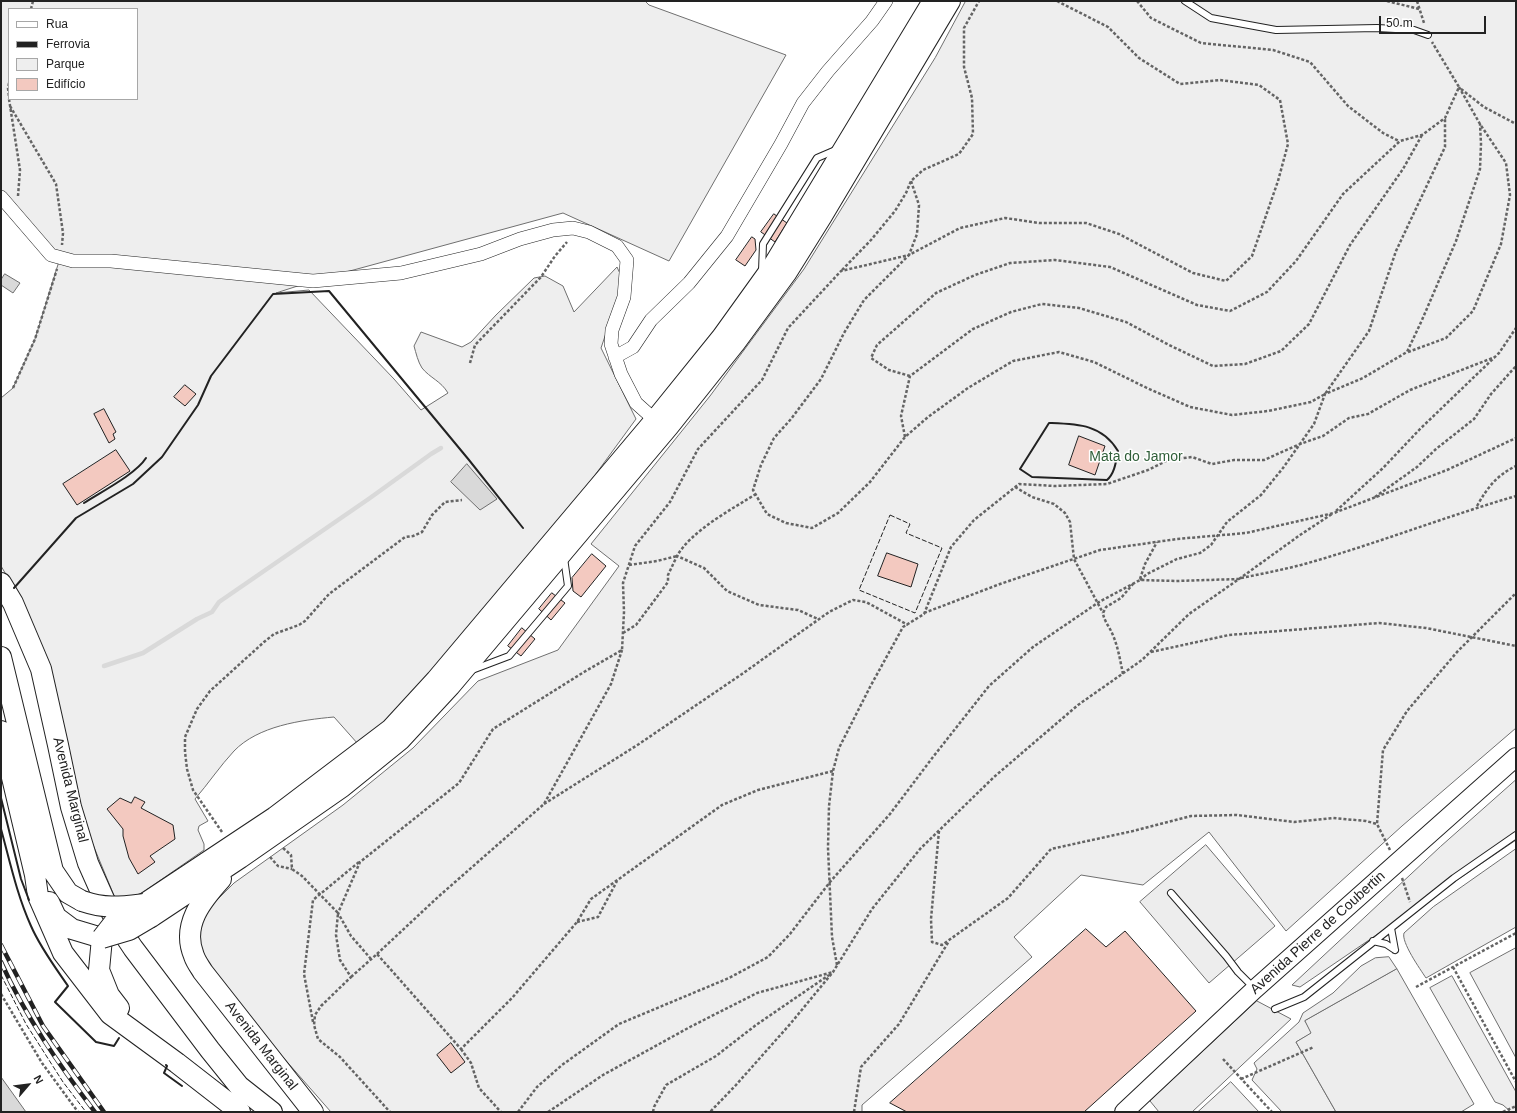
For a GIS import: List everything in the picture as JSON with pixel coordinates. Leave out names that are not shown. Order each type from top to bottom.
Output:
[{"type":"main road","points":[[137,1035],[109,996],[99,970],[100,941],[120,915],[147,910],[236,852],[275,817],[391,729],[436,680],[655,420],[722,337],[773,266],[933,1]]},
{"type":"main road","points":[[236,852],[265,841],[342,787],[400,740],[460,675],[730,349],[787,272],[950,1]]},
{"type":"main road","name":"Avenida Marginal","points":[[1,583],[14,603],[41,669],[71,807],[88,863],[104,899],[133,948],[210,1050],[239,1086],[272,1112]]},
{"type":"main road","points":[[1,656],[53,871],[68,893],[82,901],[98,906],[147,910]]},
{"type":"main road","points":[[1,731],[35,875],[38,896],[63,953],[110,1014],[177,1063],[240,1112]]},
{"type":"main road","name":"Avenida Marginal","points":[[236,852],[204,898],[194,918],[190,935],[194,955],[203,972],[313,1112]]},
{"type":"main road","points":[[35,875],[56,917],[72,929],[100,941]]},
{"type":"street","points":[[615,357],[633,347],[651,320],[689,284],[727,236],[781,144],[803,103],[828,71],[872,21],[886,1]]},
{"type":"street","points":[[1,197],[52,255],[73,261],[110,261],[313,281],[401,273],[480,254],[520,239],[553,230],[573,228],[589,232],[617,246],[627,260],[624,296],[612,330],[611,344],[621,374],[636,403],[655,420]]},
{"type":"street","name":"Avenida Pierre de Coubertin","points":[[1124,1112],[1255,989],[1516,757]]},
{"type":"lane","points":[[1185,1],[1211,18],[1276,30],[1377,28],[1414,30],[1428,35]]},
{"type":"lane","points":[[460,675],[509,656],[568,586],[564,551]]},
{"type":"lane","points":[[1275,1009],[1304,997],[1454,878],[1516,835]]},
{"type":"lane","points":[[1171,894],[1226,956],[1238,972],[1255,989]]},
{"type":"lane","points":[[1373,941],[1386,944],[1395,950],[1390,928]]},
{"type":"path","points":[[544,804],[611,684],[622,650],[624,612],[623,583],[636,546],[670,502],[698,449],[762,380],[788,328],[871,240],[895,211],[906,193],[911,181],[923,170],[959,154],[973,134],[972,98],[964,67],[964,28],[979,1]]},
{"type":"path","points":[[841,271],[909,255],[960,228],[1005,218],[1039,223],[1086,223],[1120,234],[1193,273],[1226,281],[1252,256],[1278,181],[1288,144],[1280,100],[1260,85],[1220,80],[1180,84],[1140,58],[1108,27],[1057,1]]},
{"type":"path","points":[[1137,1],[1151,18],[1201,43],[1273,50],[1310,62],[1348,106],[1383,133],[1400,141]]},
{"type":"path","points":[[1387,1],[1419,9]]},
{"type":"path","points":[[911,181],[919,205],[917,234],[909,255],[864,300],[844,332],[821,379],[774,438],[761,465],[754,490],[767,514],[786,523],[812,528],[838,513],[870,482],[905,438],[928,417],[968,388],[1013,362],[1059,352],[1094,362],[1147,388],[1190,406],[1232,415],[1276,410],[1311,402],[1325,394],[1363,378],[1407,352],[1446,338],[1473,311],[1501,244],[1510,195],[1506,163],[1480,124],[1428,35],[1417,1]]},
{"type":"path","points":[[518,1112],[537,1087],[562,1066],[619,1024],[729,978],[768,957],[790,934],[830,882],[890,814],[989,686],[1033,647],[1097,603],[1140,580],[1147,574],[1177,559],[1200,553],[1211,545],[1227,522],[1261,495],[1283,468],[1314,424],[1325,394],[1369,331],[1396,251],[1445,147],[1445,118],[1459,87]]},
{"type":"path","points":[[1459,87],[1484,107],[1516,124]]},
{"type":"path","points":[[9,100],[20,170],[16,214]]},
{"type":"path","points":[[910,376],[889,370],[871,358],[877,345],[936,293],[974,274],[1010,263],[1055,260],[1110,267],[1197,305],[1230,311],[1267,292],[1296,261],[1343,194],[1400,141],[1422,135],[1445,118]]},
{"type":"path","points":[[1407,352],[1456,241],[1480,169],[1480,124]]},
{"type":"path","points":[[905,438],[901,416],[910,376],[972,329],[1010,312],[1042,304],[1079,308],[1126,322],[1169,345],[1214,366],[1245,364],[1281,351],[1309,324],[1350,245],[1403,169],[1422,135]]},
{"type":"path","points":[[470,363],[475,345],[541,277],[555,256],[574,234],[573,228]]},
{"type":"path","points":[[710,1112],[776,1040],[833,972],[872,909],[920,849],[994,777],[1078,705],[1142,660],[1189,614],[1300,534],[1334,513],[1383,468],[1420,429],[1499,353],[1516,328]]},
{"type":"path","points":[[924,614],[951,547],[974,520],[1019,484],[1056,486],[1107,484],[1148,470],[1168,460],[1192,457],[1212,464],[1234,460],[1264,460],[1300,444],[1323,436],[1349,418],[1368,414],[1410,390],[1495,357]]},
{"type":"path","points":[[1373,498],[1417,467],[1436,449],[1474,419],[1491,394],[1516,366]]},
{"type":"path","points":[[837,966],[832,937],[830,882],[829,806],[833,771],[838,748],[904,628],[924,614],[1000,584],[1100,550],[1157,542],[1246,533],[1334,513],[1447,470],[1516,438]]},
{"type":"path","points":[[1477,507],[1486,490],[1505,471],[1516,466]]},
{"type":"path","points":[[1016,487],[1032,496],[1054,504],[1065,512],[1070,522],[1074,559],[1102,613],[1104,620],[1112,632],[1117,645],[1123,674]]},
{"type":"path","points":[[623,633],[636,625],[668,582],[668,575],[682,546],[709,524],[756,494]]},
{"type":"path","points":[[1140,580],[1176,582],[1239,579],[1300,565],[1379,541],[1477,507],[1516,496]]},
{"type":"path","points":[[236,852],[193,790],[187,769],[185,737],[197,709],[210,691],[274,634],[299,625],[305,621],[329,594],[405,537],[422,532],[432,515],[445,502],[462,500]]},
{"type":"path","points":[[1140,580],[1145,564],[1157,542]]},
{"type":"path","points":[[629,565],[657,562],[677,556],[704,568],[727,591],[759,605],[798,610],[819,619]]},
{"type":"path","points":[[1102,613],[1106,607],[1121,598],[1136,582]]},
{"type":"path","points":[[1413,910],[1396,863],[1377,824],[1382,750],[1407,711],[1457,652],[1516,594]]},
{"type":"path","points":[[314,1025],[315,1015],[321,1006],[351,976],[377,954],[438,896],[544,804],[639,744],[742,674],[829,612],[853,600],[866,602],[908,625]]},
{"type":"path","points":[[1150,652],[1229,635],[1380,623],[1426,628],[1516,646]]},
{"type":"path","points":[[390,1112],[340,1058],[318,1039],[304,974],[314,900],[319,893],[459,783],[493,729],[622,650]]},
{"type":"path","points":[[461,1049],[512,998],[577,922],[591,899],[722,806],[758,790],[833,771]]},
{"type":"path","points":[[939,831],[931,919],[932,942],[942,945],[1008,898],[1051,849],[1133,831],[1191,816],[1237,816],[1294,822],[1333,818],[1366,821],[1377,824]]},
{"type":"path","points":[[265,841],[278,866],[292,869],[302,876],[338,914],[351,936],[371,959]]},
{"type":"path","points":[[265,841],[291,855],[292,869]]},
{"type":"path","points":[[351,976],[340,960],[336,935],[338,914],[360,862]]},
{"type":"path","points":[[577,922],[598,917],[618,879]]},
{"type":"path","points":[[1416,987],[1516,933]]},
{"type":"path","points":[[854,1112],[861,1067],[899,1024],[950,939]]},
{"type":"path","points":[[377,954],[461,1049],[471,1063],[479,1088],[501,1112]]},
{"type":"path","points":[[1453,967],[1516,1082]]},
{"type":"path","points":[[548,1112],[603,1075],[690,1027],[757,993],[833,972]]},
{"type":"path","points":[[653,1112],[654,1107],[666,1085],[716,1056],[756,1025],[833,972]]},
{"type":"path","points":[[1,994],[42,1063],[78,1112]]},
{"type":"path","points":[[1241,1080],[1314,1047]]},
{"type":"path","points":[[1223,1059],[1272,1112]]},
{"type":"path","points":[[1503,1112],[1516,1106]]},
{"type":"green space","points":[[1,1],[645,1],[649,5],[786,55],[669,261],[563,213],[313,281],[276,293],[309,290],[394,379],[421,410],[448,393],[442,385],[422,368],[419,363],[414,346],[421,332],[462,347],[471,342],[534,278],[545,276],[563,286],[574,312],[617,267],[622,278],[618,298],[601,348],[636,419],[568,512],[403,705],[358,744],[334,717],[294,722],[267,730],[244,742],[234,751],[195,799],[208,821],[199,826],[198,830],[204,844],[204,850],[142,893],[128,898],[115,898],[89,835],[14,588],[1,566],[1,398],[13,388],[35,339],[60,258],[1,197]]},
{"type":"green space","name":"Mata do Jamor","points":[[966,1],[1516,1],[1516,728],[1402,826],[1286,931],[1209,832],[1143,885],[1081,875],[1014,937],[1032,957],[862,1105],[862,1112],[331,1112],[281,1055],[206,964],[199,948],[199,933],[206,911],[234,883],[343,805],[413,748],[478,681],[558,650],[619,566],[591,544],[710,396],[804,269],[935,58]]},
{"type":"green space","points":[[1516,780],[1516,840],[1300,987],[1292,985],[1440,847]]},
{"type":"green space","points":[[1516,849],[1516,927],[1426,978],[1405,943],[1404,933],[1433,907]]},
{"type":"green space","points":[[1516,948],[1516,1058],[1470,973]]},
{"type":"green space","points":[[1389,957],[1397,969],[1305,1021],[1312,1033],[1296,1042],[1336,1112],[1282,1112],[1252,1080],[1257,1069],[1254,1063],[1299,1022],[1303,1013],[1333,993],[1361,966],[1375,958]]},
{"type":"green space","points":[[1452,976],[1516,1092],[1516,1112],[1511,1112],[1503,1105],[1495,1102],[1430,988]]},
{"type":"green space","points":[[1231,1082],[1259,1112],[1198,1112]]},
{"type":"shaded area","points":[[5,274],[20,283],[13,293],[1,285],[1,280]]},
{"type":"shaded area","points":[[467,464],[497,499],[480,510],[451,482]]},
{"type":"shaded area","points":[[1206,845],[1275,926],[1209,983],[1140,902]]},
{"type":"shaded area","points":[[1397,969],[1474,1104],[1461,1112],[1336,1112],[1296,1042],[1311,1033],[1305,1021]]},
{"type":"shaded area","points":[[1257,1001],[1291,1019],[1192,1112],[1159,1112],[1150,1101]]},
{"type":"shaded area","points":[[1,1077],[26,1112],[1,1112]]},
{"type":"building","points":[[774,214],[787,223],[775,242],[761,232]]},
{"type":"building","points":[[752,237],[755,239],[756,250],[745,266],[736,260]]},
{"type":"building","points":[[185,385],[196,394],[185,406],[174,397]]},
{"type":"building","points":[[104,409],[116,432],[113,434],[115,439],[109,443],[94,414]]},
{"type":"building","points":[[1079,436],[1105,446],[1095,475],[1069,465]]},
{"type":"building","points":[[116,450],[130,471],[77,505],[63,484]]},
{"type":"building","points":[[887,553],[918,564],[911,587],[878,576]]},
{"type":"building","points":[[592,554],[606,566],[581,597],[573,591],[572,578]]},
{"type":"building","points":[[552,593],[565,603],[551,620],[539,609]]},
{"type":"building","points":[[522,628],[535,639],[521,656],[508,646]]},
{"type":"building","points":[[135,797],[145,802],[141,808],[173,825],[175,839],[150,856],[155,862],[138,874],[129,858],[123,836],[123,829],[107,809],[120,798],[131,803]]},
{"type":"building","points":[[1086,929],[1106,947],[1125,931],[1196,1011],[1084,1112],[907,1112],[890,1103]]},
{"type":"building","points":[[451,1043],[465,1062],[451,1073],[437,1055]]},
{"type":"waterway","points":[[104,666],[143,653],[197,619],[212,612],[219,602],[441,448]]},
{"type":"railway","points":[[1,945],[43,1026],[104,1112]]},
{"type":"railway","points":[[1,962],[10,982],[32,1021],[68,1076],[95,1112]]},
{"type":"fence","points":[[890,515],[910,524],[906,533],[942,548],[915,613],[859,590],[890,515]]},
{"type":"fence","points":[[1,975],[26,1024],[63,1082],[86,1112]]},
{"type":"wall","points":[[14,588],[76,518],[133,484],[162,457],[198,405],[211,376],[273,294],[329,291],[469,460],[523,528]]},
{"type":"wall","points":[[1049,423],[1088,427],[1104,435],[1112,442],[1118,451],[1115,467],[1110,477],[1107,480],[1032,477],[1020,469],[1049,423]]},
{"type":"wall","points":[[84,503],[126,476],[146,458]]},
{"type":"wall","points":[[1,798],[21,879],[29,900]]},
{"type":"wall","points":[[1,829],[18,890],[31,926],[43,949],[68,986],[55,1002],[96,1042],[114,1046],[119,1038]]},
{"type":"wall","points":[[166,1065],[167,1066],[164,1073],[182,1086]]}]
